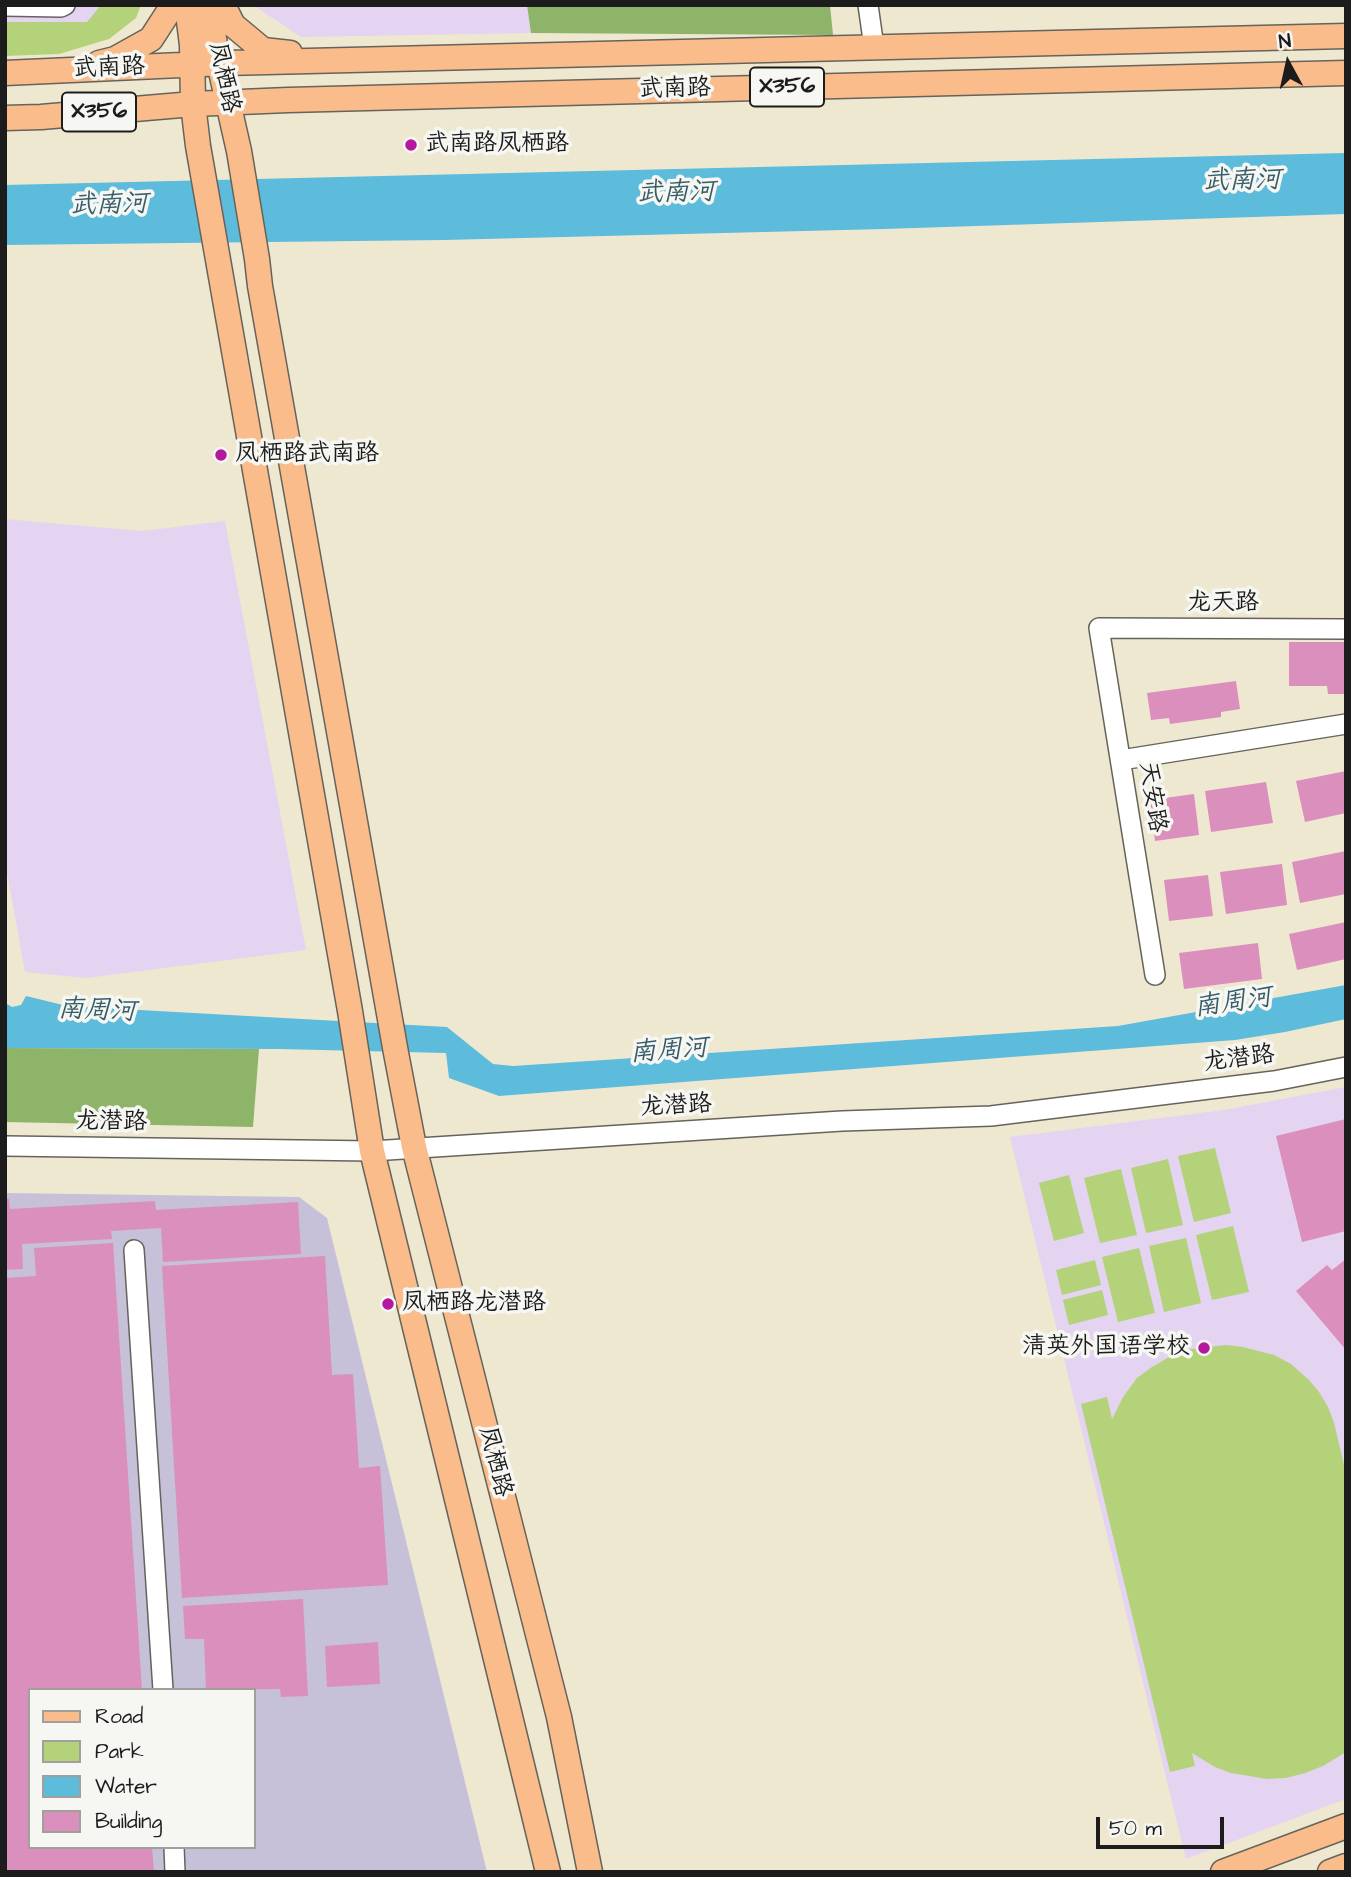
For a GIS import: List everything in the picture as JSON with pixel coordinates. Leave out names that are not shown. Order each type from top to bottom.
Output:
[{"type":"main road","points":[[62,70],[115,59],[150,39],[173,5]]},
{"type":"main road","name":"凤栖路","points":[[187,5],[198,146],[350,1011],[372,1151],[548,1872]]},
{"type":"main road","name":"凤栖路","points":[[209,5],[239,151],[260,286],[414,1147],[559,1717],[590,1872]]},
{"type":"main road","points":[[223,5],[233,25],[263,50],[350,61]]},
{"type":"main road","name":"武南路","points":[[5,73],[219,64],[1346,36]]},
{"type":"main road","name":"武南路","points":[[5,118],[193,103],[1346,73]]},
{"type":"main road","points":[[1223,1872],[1346,1826]]},
{"type":"main road","points":[[1330,1872],[1346,1866]]},
{"type":"street","points":[[5,6],[61,8],[65,5]]},
{"type":"street","points":[[868,5],[874,47]]},
{"type":"street","name":"龙天路","points":[[1099,628],[1346,629]]},
{"type":"street","name":"天安路","points":[[1099,628],[1156,975]]},
{"type":"street","points":[[1121,760],[1346,724]]},
{"type":"street","name":"龙潜路","points":[[5,1146],[372,1151],[842,1121],[991,1116],[1274,1081],[1346,1067]]},
{"type":"street","points":[[134,1250],[163,1688]]},
{"type":"street","points":[[174,1849],[175,1872]]},
{"type":"shaded area","points":[[5,5],[101,5],[88,22],[5,22]]},
{"type":"shaded area","points":[[253,5],[527,5],[531,33],[301,37]]},
{"type":"shaded area","points":[[5,519],[142,531],[225,521],[306,950],[86,978],[25,972],[5,861]]},
{"type":"shaded area","name":"清英外国语学校","points":[[1346,1087],[1346,1799],[1186,1859],[1010,1137],[1224,1110]]},
{"type":"shaded area","points":[[5,1193],[299,1197],[327,1218],[487,1872],[5,1872]]},
{"type":"green space","points":[[101,5],[141,5],[136,18],[109,39],[59,54],[5,56],[5,22],[87,22]]},
{"type":"green space","points":[[527,5],[830,5],[833,35],[531,33]]},
{"type":"green space","points":[[5,1048],[259,1049],[253,1127],[5,1122]]},
{"type":"green space","points":[[1215,1148],[1231,1213],[1194,1222],[1178,1156]]},
{"type":"green space","points":[[1168,1159],[1183,1225],[1146,1233],[1131,1168]]},
{"type":"green space","points":[[1121,1169],[1137,1235],[1100,1243],[1084,1178]]},
{"type":"green space","points":[[1069,1175],[1084,1233],[1054,1241],[1039,1183]]},
{"type":"green space","points":[[1233,1226],[1249,1292],[1212,1300],[1196,1235]]},
{"type":"green space","points":[[1186,1238],[1201,1303],[1164,1312],[1149,1246]]},
{"type":"green space","points":[[1139,1248],[1155,1313],[1118,1322],[1102,1257]]},
{"type":"green space","points":[[1095,1260],[1101,1285],[1062,1295],[1056,1270]]},
{"type":"green space","points":[[1102,1290],[1108,1315],[1069,1325],[1063,1300]]},
{"type":"green space","points":[[1226,1345],[1274,1355],[1291,1364],[1309,1380],[1328,1407],[1346,1473],[1346,1752],[1323,1766],[1286,1778],[1267,1779],[1231,1773],[1192,1753],[1195,1766],[1170,1772],[1081,1404],[1107,1397],[1112,1419],[1137,1378],[1152,1367],[1191,1349]]},
{"type":"water","name":"武南河","points":[[1346,153],[1346,214],[444,240],[5,245],[5,185]]},
{"type":"water","name":"南周河","points":[[1346,985],[1346,1019],[1235,1040],[499,1096],[449,1078],[446,1053],[279,1049],[5,1048],[5,1003],[12,1007],[21,1005],[26,996],[67,1006],[447,1027],[493,1064],[513,1066],[1118,1026]]},
{"type":"building","points":[[1289,642],[1346,642],[1346,694],[1328,694],[1327,686],[1289,686]]},
{"type":"building","points":[[1236,681],[1240,709],[1221,712],[1221,717],[1170,724],[1169,718],[1151,720],[1147,693]]},
{"type":"building","points":[[1346,771],[1346,813],[1305,822],[1296,781]]},
{"type":"building","points":[[1266,782],[1273,823],[1211,832],[1205,791]]},
{"type":"building","points":[[1194,794],[1199,835],[1155,841],[1150,800]]},
{"type":"building","points":[[1346,851],[1346,894],[1300,903],[1292,862]]},
{"type":"building","points":[[1282,864],[1287,905],[1226,914],[1220,872]]},
{"type":"building","points":[[1208,875],[1213,916],[1169,921],[1164,880]]},
{"type":"building","points":[[1346,922],[1346,959],[1297,970],[1289,934]]},
{"type":"building","points":[[1258,943],[1262,979],[1184,989],[1179,953]]},
{"type":"building","points":[[1346,1119],[1346,1231],[1302,1242],[1276,1136]]},
{"type":"building","points":[[5,1199],[9,1199],[10,1209],[155,1201],[156,1210],[298,1202],[301,1254],[163,1262],[161,1228],[111,1231],[112,1239],[22,1244],[23,1269],[5,1270]]},
{"type":"building","points":[[113,1243],[142,1688],[28,1688],[28,1849],[152,1849],[154,1872],[5,1872],[5,1278],[36,1276],[34,1248]]},
{"type":"building","points":[[325,1256],[332,1375],[353,1374],[359,1468],[380,1466],[388,1585],[182,1598],[162,1266]]},
{"type":"building","points":[[1346,1259],[1346,1350],[1296,1291],[1327,1265],[1332,1270]]},
{"type":"building","points":[[303,1599],[308,1696],[281,1697],[280,1689],[206,1688],[204,1639],[185,1639],[183,1606]]},
{"type":"building","points":[[378,1642],[380,1684],[327,1687],[325,1646]]},
{"type":"place","name":"武南路凤栖路","points":[[411,145]]},
{"type":"place","name":"凤栖路武南路","points":[[221,455]]},
{"type":"place","name":"凤栖路龙潜路","points":[[388,1304]]},
{"type":"place","name":"清英外国语学校","points":[[1204,1348]]}]
